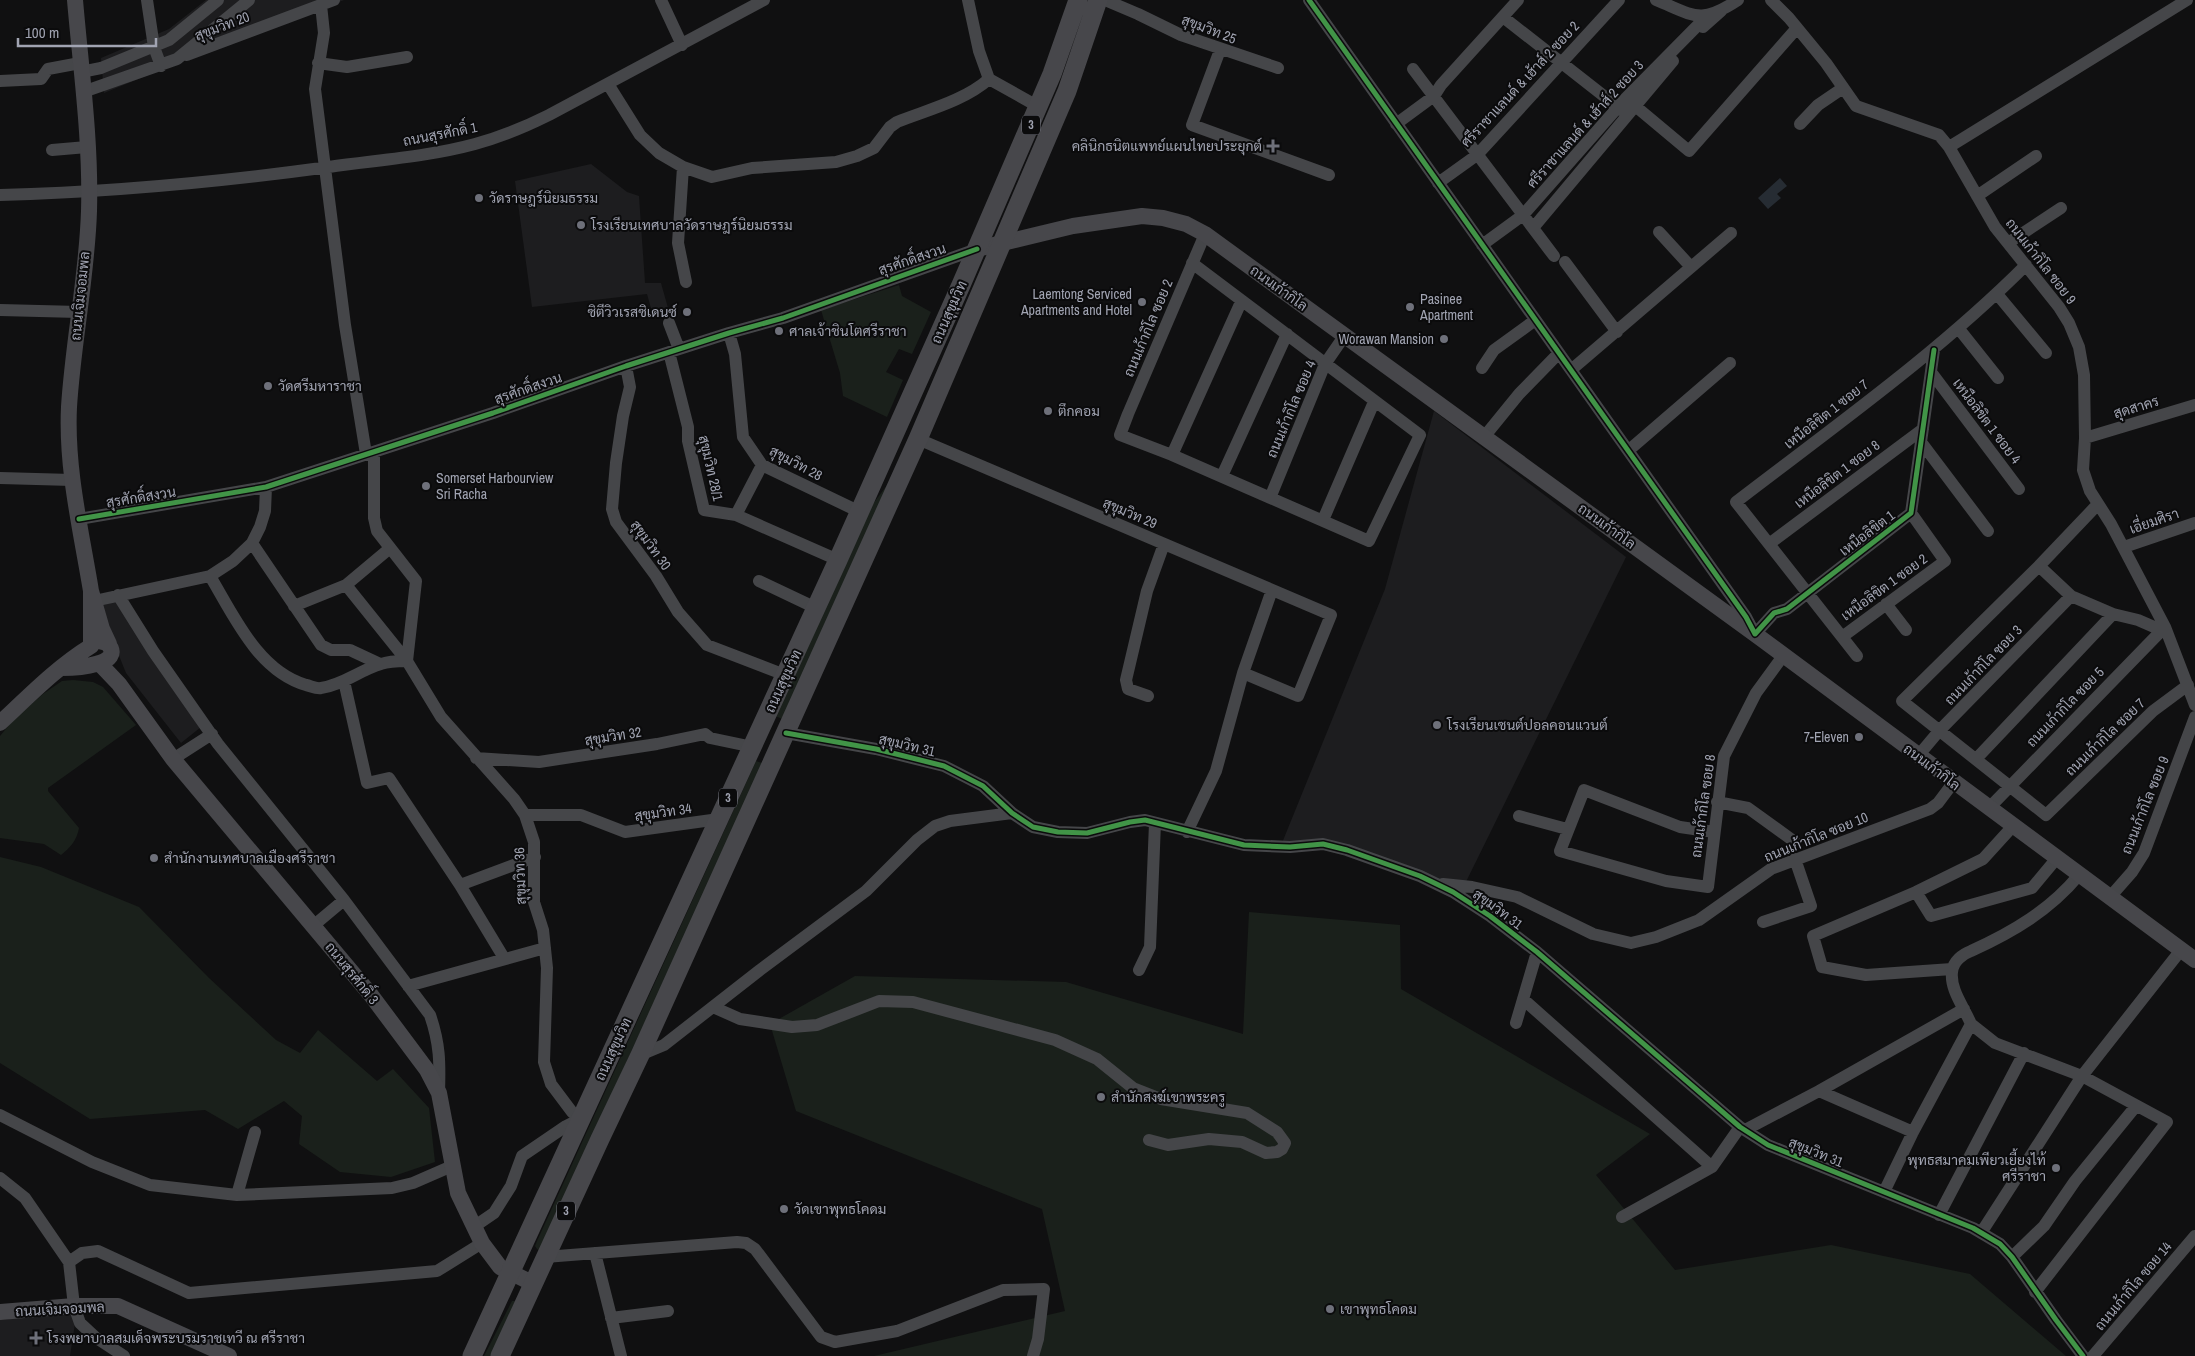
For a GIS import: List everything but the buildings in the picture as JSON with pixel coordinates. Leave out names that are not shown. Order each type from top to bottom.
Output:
[{"type":"highway","name":"ถนนสุขุมวิท","points":[[472,1356],[860,512],[1039,106],[1078,0]]},
{"type":"highway","name":"ถนนสุขุมวิท","points":[[500,1356],[640,1055],[918,439],[1000,242],[1067,91],[1098,0]]},
{"type":"main road","name":"ถนนเจิมจอมพล","points":[[75,0],[90,192],[69,408],[72,480],[92,596],[102,629],[104,656],[90,656],[92,596]]},
{"type":"main road","name":"ถนนเก้ากิโล","points":[[977,248],[1073,226],[1142,216],[1163,218],[1186,224],[1205,234],[1757,635],[2195,960]]},
{"type":"main road","points":[[76,656],[90,625]]},
{"type":"main road","points":[[0,723],[35,689],[91,646]]},
{"type":"main road","points":[[62,668],[83,667],[104,656]]},
{"type":"main road","name":"ถนนสุรศักดิ์ 3","points":[[104,656],[119,684],[173,760],[371,995],[427,1070],[439,1093],[458,1193],[482,1243],[500,1266],[532,1284]]},
{"type":"main road","name":"ถนนเจิมจอมพล","points":[[0,1312],[74,1306],[118,1306],[229,1356]]},
{"type":"street","points":[[147,0],[154,47],[161,66]]},
{"type":"street","points":[[0,81],[41,79],[48,69],[101,68],[169,40],[218,0]]},
{"type":"street","points":[[83,92],[177,59],[249,0]]},
{"type":"street","name":"สุขุมวิท 20","points":[[177,59],[334,0]]},
{"type":"street","points":[[661,0],[682,45]]},
{"type":"street","name":"ถนนสุรศักดิ์ 1","points":[[0,195],[142,188],[324,168],[437,152],[480,143],[517,130],[608,84],[764,0]]},
{"type":"street","points":[[968,0],[979,51],[989,79],[1039,106]]},
{"type":"street","name":"สุขุมวิท 25","points":[[1105,0],[1181,36],[1278,68]]},
{"type":"street","points":[[1308,0],[1757,635]]},
{"type":"street","points":[[1396,124],[1434,96],[1441,85],[1518,0]]},
{"type":"street","name":"ศรีราชาแลนด์ & เฮ้าส์ 2 ซอย 2","points":[[1438,182],[1477,155],[1619,0]]},
{"type":"street","points":[[1656,0],[1691,14],[1706,17],[1722,11],[1738,0]]},
{"type":"street","name":"ถนนเก้ากิโล ซอย 9","points":[[1771,0],[1838,78],[1852,102],[1861,109],[1939,135],[1995,227],[2069,322],[2079,347],[2084,375],[2086,438],[2084,470],[2090,491],[2124,547],[2163,628],[2195,705]]},
{"type":"street","points":[[1948,147],[2188,0]]},
{"type":"street","points":[[210,576],[259,653],[280,671],[300,683],[319,689],[344,681],[380,664],[407,661],[416,582],[377,532],[374,518],[370,453],[345,325],[315,88],[324,34],[321,5]]},
{"type":"street","name":"ศรีราชาแลนด์ & เฮ้าส์ 2 ซอย 3","points":[[1482,245],[1523,215],[1626,106],[1708,22],[1722,11]]},
{"type":"street","points":[[1503,17],[1561,64],[1626,106],[1689,151],[1797,28]]},
{"type":"street","name":"ศรีราชาแลนด์ & เฮ้าส์ 2 ซอย 3","points":[[1533,228],[1626,106],[1706,17]]},
{"type":"street","points":[[1220,50],[1192,125],[1329,175]]},
{"type":"street","points":[[318,63],[347,67],[407,57]]},
{"type":"street","points":[[1413,69],[1554,256]]},
{"type":"street","points":[[608,84],[640,135],[660,153],[683,167],[712,177],[752,168],[836,162],[857,156],[874,148],[890,127],[897,122],[980,87],[989,79]]},
{"type":"street","points":[[1800,124],[1818,105],[1843,88]]},
{"type":"street","points":[[52,150],[87,146]]},
{"type":"street","points":[[1977,196],[2036,156]]},
{"type":"street","points":[[683,167],[678,243],[686,282]]},
{"type":"street","points":[[2008,243],[2061,208]]},
{"type":"street","points":[[1659,232],[1691,267]]},
{"type":"street","points":[[1571,370],[1731,232]]},
{"type":"street","name":"ถนนเก้ากิโล ซอย 2","points":[[1172,455],[1120,436],[1205,234]]},
{"type":"street","name":"สุรศักดิ์สงวน","points":[[79,519],[266,488],[626,366],[783,318],[977,248]]},
{"type":"street","points":[[1565,262],[1617,332]]},
{"type":"street","points":[[1192,263],[1241,302],[1287,334],[1374,402],[1420,435],[1369,541],[1172,455],[1241,302]]},
{"type":"street","points":[[1934,350],[1997,294],[2026,265]]},
{"type":"street","points":[[1997,294],[2046,353]]},
{"type":"street","points":[[0,310],[79,312]]},
{"type":"street","points":[[1482,368],[1494,350],[1534,321]]},
{"type":"street","points":[[669,323],[674,351]]},
{"type":"street","points":[[1959,329],[1998,378]]},
{"type":"street","name":"สุขุมวิท 28","points":[[729,333],[735,354],[742,437],[762,465],[860,512]]},
{"type":"street","points":[[1222,476],[1287,334]]},
{"type":"street","name":"ถนนเก้ากิโล ซอย 4","points":[[1270,498],[1325,364],[1345,335]]},
{"type":"street","name":"เหนือลิขิต 1","points":[[1757,635],[1774,613],[1787,609],[1911,513],[1934,350]]},
{"type":"street","name":"เหนือลิขิต 1 ซอย 7","points":[[1769,544],[1736,502],[1934,350]]},
{"type":"street","name":"สุขุมวิท 28/1","points":[[674,351],[688,427],[688,441],[704,510],[736,515],[838,560]]},
{"type":"street","points":[[1484,436],[1519,394],[1559,353]]},
{"type":"street","points":[[1628,450],[1730,364]]},
{"type":"street","name":"สุขุมวิท 30","points":[[626,366],[630,387],[623,416],[616,463],[612,509],[616,522],[656,576],[678,612],[708,645],[785,675]]},
{"type":"street","name":"เหนือลิขิต 1 ซอย 4","points":[[1931,372],[2019,489]]},
{"type":"street","points":[[1323,520],[1374,402]]},
{"type":"street","name":"สุดสาคร","points":[[2086,438],[2195,405]]},
{"type":"street","points":[[1922,436],[1988,531]]},
{"type":"street","name":"เหนือลิขิต 1 ซอย 8","points":[[1769,544],[1922,436]]},
{"type":"street","name":"สุขุมวิท 29","points":[[918,439],[1331,615],[1298,696],[1243,673]]},
{"type":"street","points":[[736,515],[762,465]]},
{"type":"street","points":[[0,478],[72,480]]},
{"type":"street","points":[[92,596],[118,595],[210,576],[233,561],[252,543],[265,511],[266,488]]},
{"type":"street","points":[[2010,785],[1902,701],[2039,566],[2098,504]]},
{"type":"street","name":"เหนือลิขิต 1 ซอย 2","points":[[1842,637],[1945,560],[1911,513]]},
{"type":"street","name":"เอี่ยมศิรา","points":[[2124,547],[2195,523]]},
{"type":"street","points":[[252,543],[322,645],[331,650],[350,650],[380,664]]},
{"type":"street","points":[[1148,696],[1128,689],[1126,680],[1147,591],[1164,544]]},
{"type":"street","points":[[1769,544],[1857,656]]},
{"type":"street","points":[[294,606],[346,585],[389,549]]},
{"type":"street","points":[[2039,566],[2071,596],[2113,614],[2163,628]]},
{"type":"street","points":[[759,581],[816,608]]},
{"type":"street","name":"สุขุมวิท 36","points":[[346,585],[407,661],[441,717],[514,799],[525,815],[534,842],[534,902],[543,930],[547,968],[544,1062],[551,1084],[572,1112],[580,1119]]},
{"type":"street","points":[[1187,832],[1216,771],[1243,673],[1272,590]]},
{"type":"street","points":[[118,595],[153,650],[239,771],[344,900],[430,1015],[438,1037],[440,1059],[439,1093]]},
{"type":"street","name":"ถนนเก้ากิโล ซอย 3","points":[[1918,756],[1939,731],[2071,596]]},
{"type":"street","points":[[1886,604],[1906,630]]},
{"type":"street","points":[[1977,758],[2113,614]]},
{"type":"street","name":"ถนนเก้ากิโล ซอย 5","points":[[1989,808],[2163,628]]},
{"type":"street","name":"ถนนเก้ากิโล ซอย 8","points":[[1567,829],[1560,851],[1666,882],[1708,887],[1724,756],[1756,693],[1783,656]]},
{"type":"street","points":[[344,681],[367,783],[389,778],[460,885],[504,958]]},
{"type":"street","name":"ถนนเก้ากิโล ซอย 7","points":[[2010,785],[2046,815],[2132,730],[2172,694],[2188,685]]},
{"type":"street","name":"ถนนเก้ากิโล ซอย 9","points":[[2110,897],[2132,872],[2144,853],[2195,716]]},
{"type":"street","name":"สุขุมวิท 31","points":[[786,733],[876,749],[944,766],[984,786],[1012,813],[1033,827],[1058,832],[1087,833],[1145,820],[1244,845],[1290,847],[1323,844],[1347,850],[1420,876],[1469,901],[1537,952],[1742,1128],[1768,1145],[1939,1215],[1981,1233],[2000,1244],[2012,1257],[2083,1356]]},
{"type":"street","points":[[173,760],[212,734]]},
{"type":"street","name":"สุขุมวิท 32","points":[[476,758],[539,762],[657,744],[705,734],[710,738],[753,747]]},
{"type":"street","name":"ถนนเก้ากิโล ซอย 10","points":[[1434,883],[1472,887],[1517,897],[1594,934],[1631,943],[1656,937],[1699,920],[1771,869],[1930,809],[1938,803],[1954,783]]},
{"type":"street","points":[[1519,816],[1567,829],[1584,790],[1680,827],[1714,832]]},
{"type":"street","points":[[1717,802],[1748,808],[1795,842]]},
{"type":"street","points":[[640,1055],[664,1045],[866,891],[935,826],[950,821],[1012,813]]},
{"type":"street","name":"สุขุมวิท 34","points":[[525,815],[581,815],[626,832],[719,819]]},
{"type":"street","points":[[1139,970],[1150,948],[1155,823]]},
{"type":"street","points":[[1952,969],[1866,975],[1822,966],[1813,936],[1916,892],[1983,859],[2013,826]]},
{"type":"street","points":[[460,885],[535,857]]},
{"type":"street","points":[[1916,892],[1931,916],[2032,888],[2057,858]]},
{"type":"street","points":[[1763,922],[1811,906],[1795,859]]},
{"type":"street","points":[[2036,1292],[2167,1122],[2082,1076],[1995,1043],[1971,1024],[1952,984],[1952,969],[1961,955],[2004,936],[2035,917],[2064,893],[2079,875]]},
{"type":"street","points":[[313,926],[344,900]]},
{"type":"street","points":[[408,986],[545,948]]},
{"type":"street","points":[[1981,1233],[2082,1076],[2182,950]]},
{"type":"street","points":[[1516,1023],[1537,952]]},
{"type":"street","points":[[1523,999],[1712,1167]]},
{"type":"street","points":[[714,1007],[740,1019],[792,1027],[816,1025],[878,1002],[913,1002],[1056,1040],[1097,1059],[1133,1088],[1161,1099],[1247,1113],[1277,1132],[1285,1143],[1282,1149],[1277,1152],[1266,1153],[1242,1142],[1209,1139],[1168,1145],[1149,1140]]},
{"type":"street","points":[[1622,1217],[1712,1167],[1742,1128],[1819,1092],[1964,1008]]},
{"type":"street","points":[[1884,1192],[1971,1024]]},
{"type":"street","points":[[1939,1215],[2024,1053]]},
{"type":"street","points":[[1819,1092],[1914,1132]]},
{"type":"street","points":[[2012,1257],[2044,1226],[2075,1181],[2136,1106]]},
{"type":"street","points":[[0,1115],[92,1162],[150,1185],[237,1195],[392,1188],[413,1183],[452,1166]]},
{"type":"street","points":[[474,1226],[494,1213],[511,1186],[522,1156],[566,1126],[580,1119]]},
{"type":"street","points":[[237,1195],[254,1132]]},
{"type":"street","points":[[0,1178],[26,1198],[69,1262],[74,1306],[80,1323],[104,1350],[124,1356]]},
{"type":"street","name":"ถนนเก้ากิโล ซอย 14","points":[[2093,1356],[2195,1236]]},
{"type":"street","points":[[545,1257],[737,1242],[746,1243],[756,1249],[821,1337],[835,1342],[897,1330],[1003,1290],[1044,1289],[1038,1339],[1033,1356]]},
{"type":"street","points":[[69,1262],[82,1253],[98,1251],[189,1293],[437,1271],[482,1243]]},
{"type":"street","points":[[595,1253],[621,1356]]},
{"type":"street","points":[[612,1318],[668,1311]]},
{"type":"shaded area","points":[[206,0],[344,0],[222,45],[104,93],[101,58],[169,29]]},
{"type":"shaded area","name":"โรงเรียนเทศบาลวัดราษฎร์นิยมธรรม","points":[[591,164],[627,192],[639,196],[645,283],[661,283],[668,308],[652,312],[647,294],[532,307],[515,181]]},
{"type":"shaded area","points":[[1780,178],[1787,186],[1777,194],[1781,198],[1768,209],[1758,198]]},
{"type":"shaded area","points":[[899,285],[902,296],[931,312],[912,354],[899,349],[886,372],[903,380],[887,417],[843,396],[840,373],[821,310]]},
{"type":"shaded area","name":"โรงเรียนเซนต์ปอลคอนแวนต์","points":[[1434,411],[1626,557],[1459,896],[1356,852],[1282,843],[1385,589]]},
{"type":"shaded area","points":[[888,484],[785,720],[775,716],[872,505]]},
{"type":"shaded area","points":[[117,601],[201,727],[181,743],[126,673],[99,606]]},
{"type":"shaded area","points":[[62,681],[93,682],[103,687],[136,725],[48,788],[48,791],[79,828],[73,843],[61,855],[44,844],[0,838],[0,736],[14,719],[43,694]]},
{"type":"shaded area","points":[[756,761],[765,764],[539,1250],[535,1246],[537,1241]]},
{"type":"shaded area","points":[[0,857],[41,867],[139,907],[209,978],[276,1040],[300,1053],[318,1030],[377,1081],[393,1069],[429,1108],[435,1162],[391,1177],[340,1172],[299,1144],[302,1116],[284,1101],[238,1129],[205,1110],[90,1119],[0,1063]]},
{"type":"shaded area","points":[[1249,912],[1400,925],[1401,989],[1650,1134],[1596,1175],[1675,1270],[1831,1245],[1970,1274],[2066,1356],[874,1356],[1065,1311],[1042,1209],[796,1111],[770,1024],[855,976],[1066,982],[1243,1034]]},
{"type":"shaded area","points":[[512,1301],[515,1301],[493,1356],[484,1356]]},
{"type":"shaded area","name":"โรงพยาบาลสมเด็จพระบรมราชเทวี ณ ศรีราชา","points":[[72,1313],[76,1317],[70,1356],[0,1356],[0,1320]]},
{"type":"cycle path","points":[[1309,0],[1746,617],[1755,634],[1774,613],[1787,609],[1911,513],[1934,350]]},
{"type":"cycle path","points":[[79,519],[266,487],[493,413],[626,366],[783,318],[977,249]]},
{"type":"cycle path","points":[[786,733],[876,749],[944,766],[983,786],[1012,813],[1033,827],[1058,832],[1087,833],[1145,820],[1244,845],[1290,847],[1323,844],[1347,850],[1420,876],[1453,892],[1490,916],[1537,952],[1740,1127],[1768,1145],[1973,1228],[2000,1244],[2012,1257],[2083,1356]]},
{"type":"place","name":"คลินิกธนิตแพทย์แผนไทยประยุกต์","points":[[1273,146]]},
{"type":"place","name":"วัดราษฎร์นิยมธรรม","points":[[479,198]]},
{"type":"place","name":"โรงเรียนเทศบาลวัดราษฎร์นิยมธรรม","points":[[581,225]]},
{"type":"place","name":"Laemtong Serviced Apartments and Hotel","points":[[1142,302]]},
{"type":"place","name":"Pasinee Apartment","points":[[1410,307]]},
{"type":"place","name":"ซิตีวิวเรสซิเดนซ์","points":[[687,312]]},
{"type":"place","name":"ศาลเจ้าชินโตศรีราชา","points":[[779,331]]},
{"type":"place","name":"Worawan Mansion","points":[[1444,339]]},
{"type":"place","name":"วัดศรีมหาราชา","points":[[268,386]]},
{"type":"place","name":"ตึกคอม","points":[[1048,411]]},
{"type":"place","name":"Somerset Harbourview Sri Racha","points":[[426,486]]},
{"type":"place","name":"โรงเรียนเซนต์ปอลคอนแวนต์","points":[[1437,725]]},
{"type":"place","name":"7-Eleven","points":[[1859,737]]},
{"type":"place","name":"สำนักงานเทศบาลเมืองศรีราชา","points":[[154,858]]},
{"type":"place","name":"สำนักสงฆ์เขาพระครู","points":[[1101,1097]]},
{"type":"place","name":"พุทธสมาคมเพียวเยี้ยงไท้ ศรีราชา","points":[[2056,1168]]},
{"type":"place","name":"วัดเขาพุทธโคดม","points":[[784,1209]]},
{"type":"place","name":"เขาพุทธโคดม","points":[[1330,1309]]},
{"type":"place","name":"โรงพยาบาลสมเด็จพระบรมราชเทวี ณ ศรีราชา","points":[[36,1338]]}]
